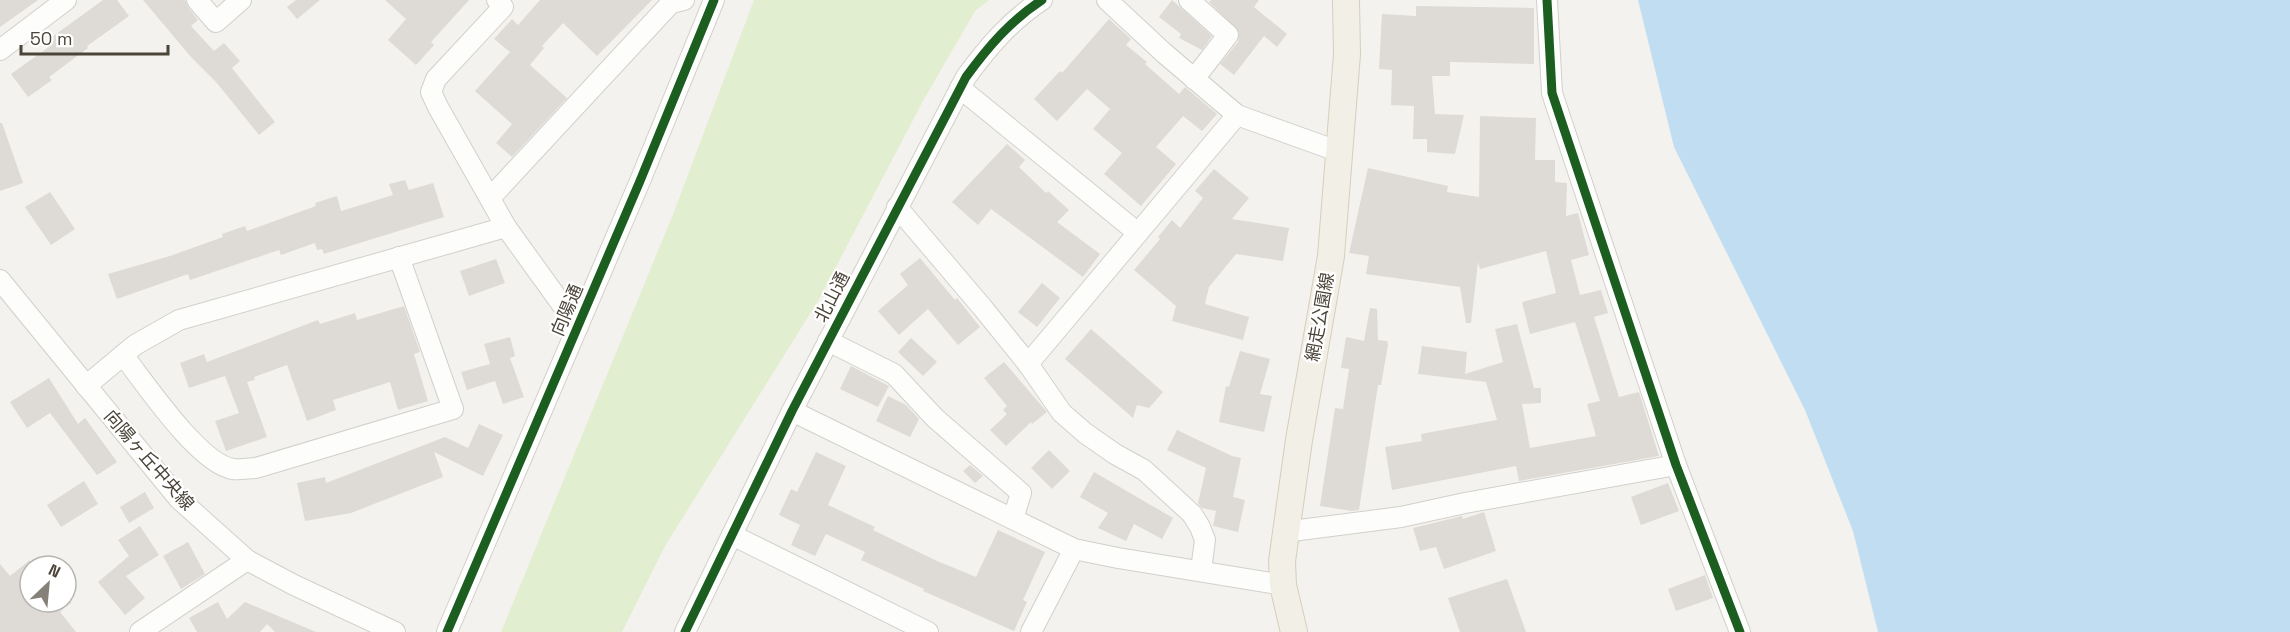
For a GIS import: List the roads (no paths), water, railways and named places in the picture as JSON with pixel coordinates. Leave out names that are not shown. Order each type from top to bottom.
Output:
[{"type":"main road","name":"網走公園線","points":[[1294,632],[1284,585],[1282,561],[1284,532],[1331,256],[1347,54],[1346,0]]},
{"type":"street","points":[[0,50],[66,0]]},
{"type":"street","points":[[196,0],[216,22],[241,0]]},
{"type":"street","points":[[490,198],[671,3],[684,0]]},
{"type":"street","name":"向陽通","points":[[447,632],[640,181],[714,0]]},
{"type":"street","name":"北山通","points":[[685,632],[792,411],[966,77],[1004,30],[1042,0]]},
{"type":"street","points":[[1107,0],[1237,115],[1340,152]]},
{"type":"street","points":[[1189,0],[1228,35],[1194,79]]},
{"type":"street","points":[[1547,0],[1552,93],[1676,465],[1740,632]]},
{"type":"street","points":[[503,2],[436,79],[431,92],[506,227],[578,327]]},
{"type":"street","points":[[960,88],[1138,233]]},
{"type":"street","points":[[1028,364],[1237,115]]},
{"type":"street","points":[[897,207],[1028,364],[1062,413],[1115,454],[1144,470],[1192,514],[1205,540],[1201,570]]},
{"type":"street","points":[[86,386],[151,335],[179,320],[506,227]]},
{"type":"street","points":[[123,355],[192,442],[210,459],[233,469],[256,468],[453,410],[399,257]]},
{"type":"street","name":"向陽ヶ丘中央線","points":[[0,280],[179,499],[247,560],[294,585],[396,632]]},
{"type":"street","points":[[828,341],[894,374],[935,417],[1021,493],[1013,519]]},
{"type":"street","points":[[792,411],[1074,549],[1284,585]]},
{"type":"street","points":[[1284,532],[1401,517],[1465,502],[1676,465]]},
{"type":"street","points":[[732,535],[928,632]]},
{"type":"street","points":[[1031,632],[1074,549]]},
{"type":"street","points":[[140,632],[247,560]]},
{"type":"water","points":[[1638,0],[2290,0],[2290,632],[1878,632],[1853,531],[1805,410],[1674,147]]}]
